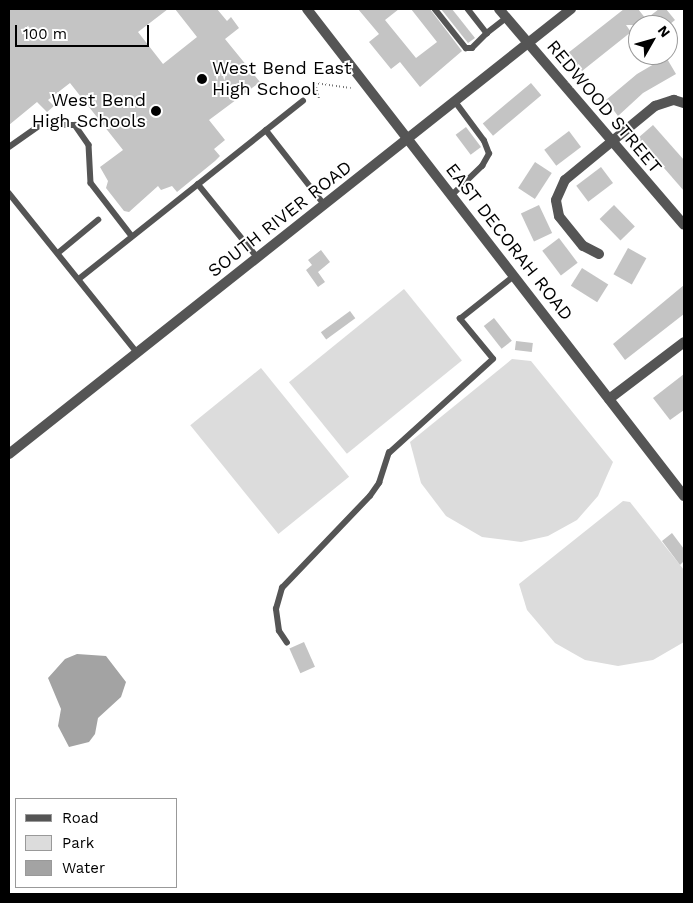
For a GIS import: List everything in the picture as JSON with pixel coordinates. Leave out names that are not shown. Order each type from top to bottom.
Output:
[{"type":"street","name":"EAST DECORAH ROAD","points":[[307,9],[684,496]]},
{"type":"street","name":"REDWOOD STREET","points":[[498,9],[684,225]]},
{"type":"street","name":"SOUTH RIVER ROAD","points":[[9,454],[571,9]]},
{"type":"street","points":[[598,254],[583,246],[559,216],[556,200],[565,180],[654,106],[674,100],[684,103]]},
{"type":"street","points":[[609,399],[684,342]]},
{"type":"lane","points":[[435,9],[466,48],[472,48],[506,18]]},
{"type":"lane","points":[[468,9],[487,33]]},
{"type":"lane","points":[[79,279],[304,101]]},
{"type":"lane","points":[[452,195],[482,166],[489,154],[484,141],[454,102]]},
{"type":"lane","points":[[9,147],[27,132],[41,125],[75,125],[89,145],[91,184],[132,236]]},
{"type":"lane","points":[[266,130],[324,204]]},
{"type":"lane","points":[[198,184],[258,258]]},
{"type":"lane","points":[[9,194],[137,352]]},
{"type":"lane","points":[[58,253],[98,220]]},
{"type":"lane","points":[[287,643],[279,631],[276,609],[282,588],[370,496],[379,483],[389,453],[493,359],[460,319],[514,276]]},
{"type":"path","points":[[319,98],[315,83],[351,88]]},
{"type":"green space","points":[[404,289],[462,360],[347,454],[289,382]]},
{"type":"green space","points":[[512,359],[531,361],[613,462],[598,496],[577,520],[548,536],[521,542],[482,537],[446,516],[421,483],[410,442]]},
{"type":"green space","points":[[261,368],[349,477],[278,534],[190,425]]},
{"type":"green space","points":[[623,501],[630,502],[684,570],[684,642],[653,660],[618,666],[585,660],[555,643],[527,610],[519,584]]},
{"type":"water","points":[[77,654],[106,656],[126,682],[121,697],[98,718],[95,734],[89,742],[69,747],[58,726],[61,709],[48,678],[65,659]]},
{"type":"building","name":"West Bend High Schools","points":[[9,9],[168,9],[138,32],[163,64],[197,37],[175,9],[217,9],[227,21],[231,17],[239,28],[225,39],[260,82],[209,120],[225,140],[214,149],[220,156],[215,161],[177,192],[172,186],[161,190],[158,186],[129,212],[124,211],[106,188],[108,181],[100,167],[123,150],[70,83],[48,100],[54,106],[47,112],[37,102],[9,125]]},
{"type":"building","points":[[358,9],[399,9],[385,20],[416,58],[437,42],[411,9],[430,9],[462,51],[420,87],[400,62],[391,69],[369,42],[379,34]]},
{"type":"building","points":[[441,9],[452,9],[475,38],[468,43]]},
{"type":"building","points":[[624,9],[638,9],[643,15],[628,15],[628,25],[626,25],[628,34],[582,71],[568,53]]},
{"type":"building","points":[[659,9],[666,9],[671,15],[651,15]]},
{"type":"building","points":[[652,65],[671,65],[676,74],[643,93],[618,116],[606,100],[637,74]]},
{"type":"building","points":[[531,83],[541,95],[493,136],[483,123]]},
{"type":"building","points":[[653,125],[684,160],[684,191],[638,138]]},
{"type":"building","points":[[466,127],[481,147],[471,155],[456,135]]},
{"type":"building","points":[[569,131],[581,147],[556,166],[544,150]]},
{"type":"building","points":[[535,162],[552,173],[535,199],[518,188]]},
{"type":"building","points":[[601,167],[613,183],[588,202],[576,186]]},
{"type":"building","points":[[539,205],[552,233],[534,242],[521,213]]},
{"type":"building","points":[[614,205],[635,227],[620,240],[600,219]]},
{"type":"building","points":[[559,238],[578,263],[561,275],[542,251]]},
{"type":"building","points":[[628,248],[646,258],[632,284],[613,274]]},
{"type":"building","points":[[321,250],[330,262],[318,272],[325,282],[318,287],[306,270],[312,265],[308,260]]},
{"type":"building","points":[[582,268],[608,284],[597,302],[571,286]]},
{"type":"building","points":[[684,285],[684,314],[625,360],[613,344]]},
{"type":"building","points":[[350,311],[355,318],[326,339],[321,332]]},
{"type":"building","points":[[494,318],[512,341],[502,349],[484,326]]},
{"type":"building","points":[[516,341],[533,343],[532,352],[515,350]]},
{"type":"building","points":[[684,374],[684,410],[670,420],[653,398]]},
{"type":"building","points":[[672,533],[684,549],[684,561],[680,565],[662,541]]},
{"type":"building","points":[[304,642],[315,667],[300,673],[289,649]]},
{"type":"place","name":"West Bend East High School","points":[[202,79]]},
{"type":"place","name":"West Bend High Schools","points":[[156,111]]}]
